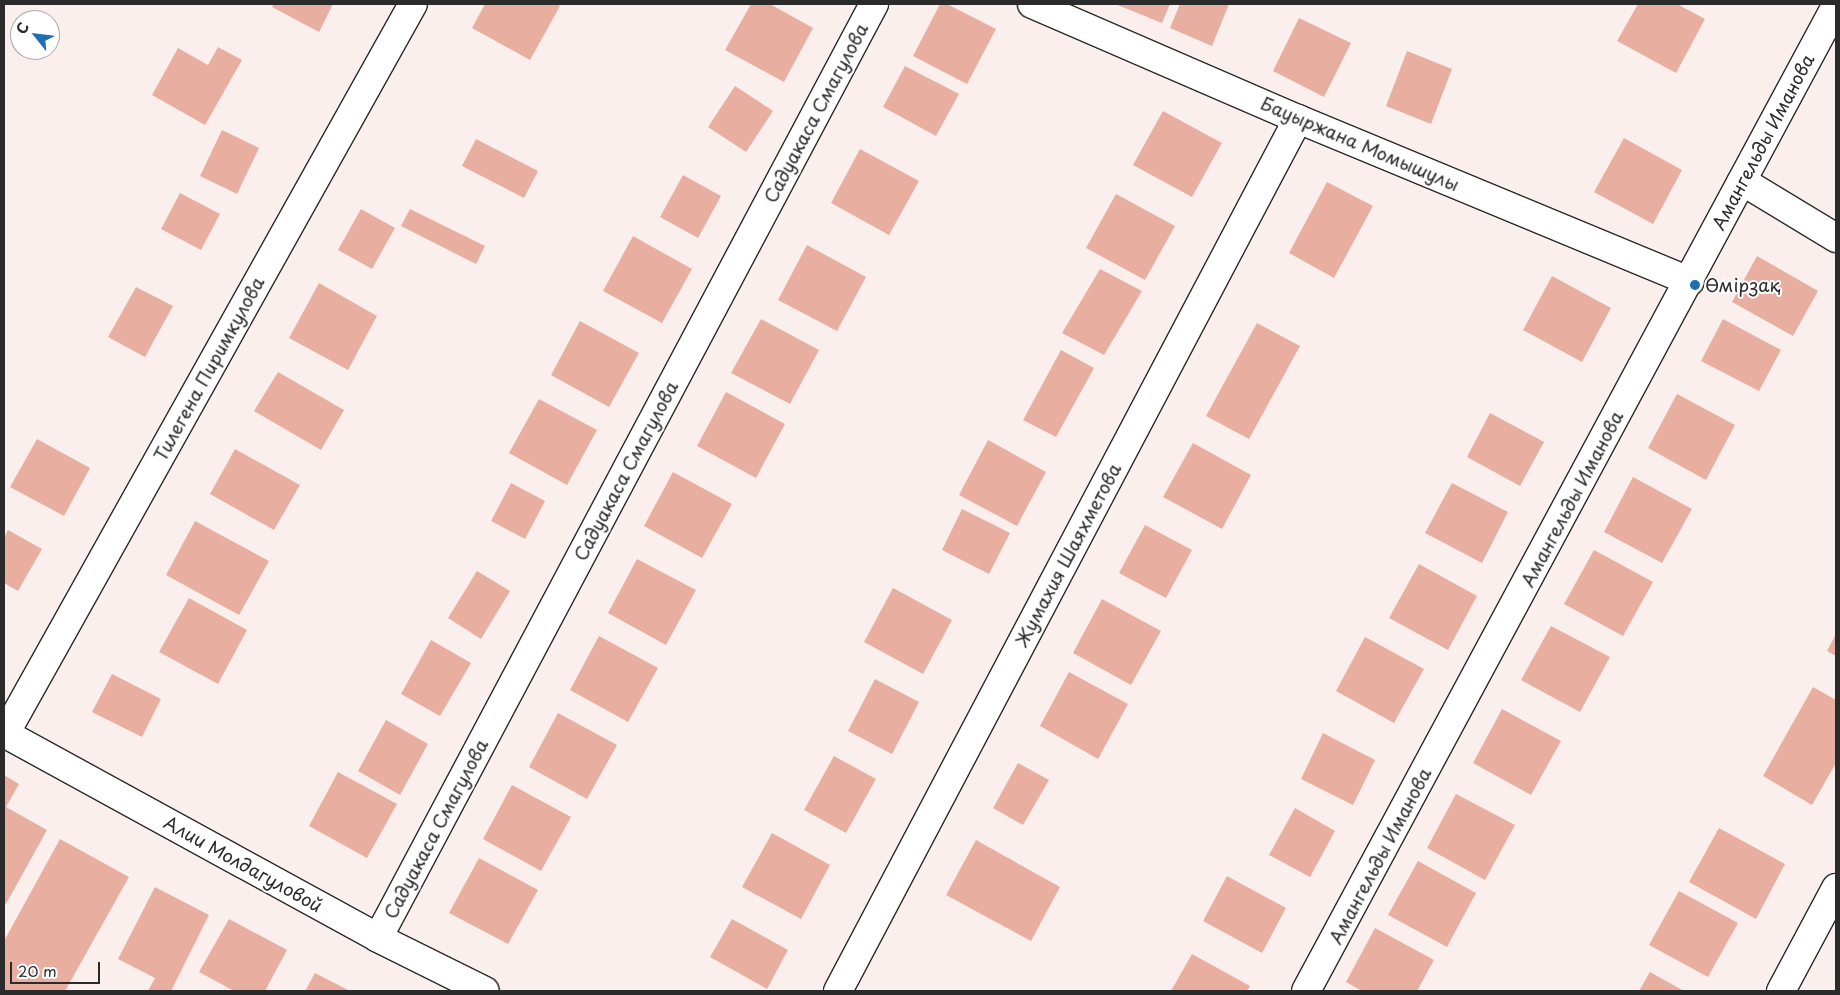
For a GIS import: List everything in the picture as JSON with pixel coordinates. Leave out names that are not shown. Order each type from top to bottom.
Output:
[{"type":"street","name":"Тилегена Пиримкулова","points":[[5,734],[413,4]]},
{"type":"street","name":"Садуакаса Смагулова","points":[[378,938],[874,4]]},
{"type":"street","name":"Бауыржана Момышулы","points":[[1032,4],[1298,119],[1690,281]]},
{"type":"street","name":"Амангельды Иманова","points":[[1306,991],[1690,281],[1836,6]]},
{"type":"street","name":"Жумахия Шаяхметова","points":[[838,991],[1298,119]]},
{"type":"street","points":[[1742,181],[1836,238]]},
{"type":"street","name":"Алии Молдагуловой","points":[[5,734],[378,938],[485,991]]},
{"type":"street","points":[[1781,991],[1836,888]]},
{"type":"building","points":[[274,4],[333,4],[319,32],[272,7]]},
{"type":"building","points":[[485,4],[556,4],[560,6],[530,60],[472,28]]},
{"type":"building","points":[[751,4],[770,4],[813,28],[784,82],[725,50]]},
{"type":"building","points":[[940,4],[947,4],[996,29],[967,84],[913,56]]},
{"type":"building","points":[[1115,4],[1170,4],[1162,23]]},
{"type":"building","points":[[1180,4],[1229,4],[1212,46],[1170,28]]},
{"type":"building","points":[[1638,4],[1677,4],[1705,19],[1676,73],[1617,41]]},
{"type":"building","points":[[1299,18],[1351,43],[1324,97],[1273,71]]},
{"type":"building","points":[[218,47],[242,60],[205,125],[152,95],[178,48],[208,65]]},
{"type":"building","points":[[1407,51],[1452,69],[1431,124],[1386,106]]},
{"type":"building","points":[[905,66],[959,94],[936,136],[883,107]]},
{"type":"building","points":[[735,86],[773,111],[746,152],[708,127]]},
{"type":"building","points":[[1163,111],[1222,143],[1192,197],[1133,165]]},
{"type":"building","points":[[222,130],[259,148],[237,194],[200,176]]},
{"type":"building","points":[[1624,138],[1682,170],[1653,224],[1594,192]]},
{"type":"building","points":[[476,139],[538,171],[524,198],[462,166]]},
{"type":"building","points":[[860,149],[919,181],[889,235],[831,203]]},
{"type":"building","points":[[683,175],[721,196],[698,238],[660,217]]},
{"type":"building","points":[[1327,182],[1373,206],[1334,278],[1289,253]]},
{"type":"building","points":[[180,193],[220,214],[201,250],[161,229]]},
{"type":"building","points":[[1116,194],[1175,226],[1145,280],[1086,248]]},
{"type":"building","points":[[361,209],[395,228],[372,269],[338,250]]},
{"type":"building","points":[[410,209],[485,246],[476,264],[401,226]]},
{"type":"building","points":[[633,236],[692,269],[662,323],[603,291]]},
{"type":"building","points":[[807,245],[866,277],[837,331],[778,300]]},
{"type":"building","points":[[1757,256],[1818,291],[1793,336],[1732,302]]},
{"type":"building","points":[[1100,269],[1142,291],[1104,355],[1062,333]]},
{"type":"building","points":[[1552,276],[1611,308],[1582,362],[1523,330]]},
{"type":"building","points":[[319,283],[377,316],[348,370],[289,338]]},
{"type":"building","points":[[136,287],[173,306],[145,357],[108,337]]},
{"type":"building","points":[[761,319],[819,350],[790,404],[731,373]]},
{"type":"building","points":[[1723,319],[1781,350],[1759,391],[1701,361]]},
{"type":"building","points":[[580,321],[639,353],[609,407],[551,375]]},
{"type":"building","points":[[1257,323],[1300,346],[1249,439],[1206,416]]},
{"type":"building","points":[[1061,350],[1094,368],[1056,437],[1023,420]]},
{"type":"building","points":[[278,372],[344,410],[321,450],[254,411]]},
{"type":"building","points":[[726,392],[785,424],[756,478],[697,446]]},
{"type":"building","points":[[1677,394],[1735,425],[1706,480],[1648,448]]},
{"type":"building","points":[[539,399],[597,430],[567,485],[509,453]]},
{"type":"building","points":[[1490,413],[1544,442],[1520,486],[1467,457]]},
{"type":"building","points":[[37,439],[90,468],[64,516],[10,487]]},
{"type":"building","points":[[988,440],[1046,472],[1017,526],[959,495]]},
{"type":"building","points":[[1193,443],[1251,475],[1222,529],[1163,497]]},
{"type":"building","points":[[235,449],[300,485],[274,530],[210,494]]},
{"type":"building","points":[[673,472],[732,504],[702,558],[644,526]]},
{"type":"building","points":[[1633,477],[1692,509],[1662,563],[1604,532]]},
{"type":"building","points":[[511,483],[545,501],[525,539],[491,521]]},
{"type":"building","points":[[1452,483],[1508,512],[1482,563],[1425,533]]},
{"type":"building","points":[[962,509],[1010,533],[989,574],[942,550]]},
{"type":"building","points":[[195,521],[269,561],[239,615],[166,575]]},
{"type":"building","points":[[1145,525],[1192,550],[1166,598],[1119,573]]},
{"type":"building","points":[[8,530],[42,549],[18,591],[4,583],[4,538]]},
{"type":"building","points":[[1594,550],[1653,582],[1623,636],[1564,604]]},
{"type":"building","points":[[637,559],[696,590],[666,645],[608,613]]},
{"type":"building","points":[[1419,564],[1477,596],[1448,650],[1389,618]]},
{"type":"building","points":[[477,571],[510,591],[481,639],[448,618]]},
{"type":"building","points":[[893,588],[952,620],[923,674],[864,642]]},
{"type":"building","points":[[189,598],[247,630],[218,684],[159,652]]},
{"type":"building","points":[[1102,599],[1161,631],[1131,685],[1073,653]]},
{"type":"building","points":[[1551,626],[1610,657],[1580,712],[1521,680]]},
{"type":"building","points":[[1836,634],[1836,656],[1827,651]]},
{"type":"building","points":[[599,636],[658,668],[628,722],[570,690]]},
{"type":"building","points":[[1365,637],[1424,669],[1394,723],[1336,691]]},
{"type":"building","points":[[431,640],[471,663],[440,716],[401,694]]},
{"type":"building","points":[[1069,672],[1128,704],[1098,759],[1040,726]]},
{"type":"building","points":[[112,674],[161,699],[142,737],[92,712]]},
{"type":"building","points":[[875,679],[919,702],[892,754],[848,731]]},
{"type":"building","points":[[1813,687],[1836,700],[1836,763],[1812,805],[1763,776]]},
{"type":"building","points":[[1502,709],[1561,741],[1531,795],[1473,763]]},
{"type":"building","points":[[558,713],[617,745],[587,799],[529,767]]},
{"type":"building","points":[[386,720],[428,744],[400,795],[358,771]]},
{"type":"building","points":[[1323,733],[1375,760],[1353,805],[1301,779]]},
{"type":"building","points":[[834,756],[876,779],[846,833],[804,810]]},
{"type":"building","points":[[1018,763],[1049,780],[1023,825],[993,808]]},
{"type":"building","points":[[338,772],[397,804],[367,858],[309,826]]},
{"type":"building","points":[[4,775],[19,784],[6,807],[47,830],[6,904],[4,903]]},
{"type":"building","points":[[512,785],[571,817],[541,871],[483,839]]},
{"type":"building","points":[[1456,794],[1515,825],[1485,880],[1427,848]]},
{"type":"building","points":[[1295,808],[1335,831],[1310,877],[1269,855]]},
{"type":"building","points":[[1719,828],[1785,864],[1756,919],[1689,882]]},
{"type":"building","points":[[772,833],[830,865],[801,919],[742,887]]},
{"type":"building","points":[[60,839],[129,877],[65,991],[4,991],[4,941]]},
{"type":"building","points":[[976,840],[1060,887],[1031,941],[946,895]]},
{"type":"building","points":[[479,858],[538,890],[508,944],[449,913]]},
{"type":"building","points":[[1418,861],[1476,893],[1447,947],[1388,915]]},
{"type":"building","points":[[1227,876],[1286,908],[1262,953],[1203,921]]},
{"type":"building","points":[[155,887],[209,915],[171,991],[148,991],[155,978],[118,959]]},
{"type":"building","points":[[1679,891],[1738,923],[1708,977],[1649,945]]},
{"type":"building","points":[[229,919],[287,950],[265,991],[234,991],[199,972]]},
{"type":"building","points":[[732,919],[788,950],[767,989],[710,957]]},
{"type":"building","points":[[1375,928],[1434,960],[1417,991],[1362,991],[1346,982]]},
{"type":"building","points":[[1192,954],[1250,986],[1247,991],[1171,991]]},
{"type":"building","points":[[1650,972],[1684,991],[1639,991]]},
{"type":"building","points":[[315,973],[350,991],[305,991]]},
{"type":"place","name":"Өмірзақ","points":[[1695,285]]}]
